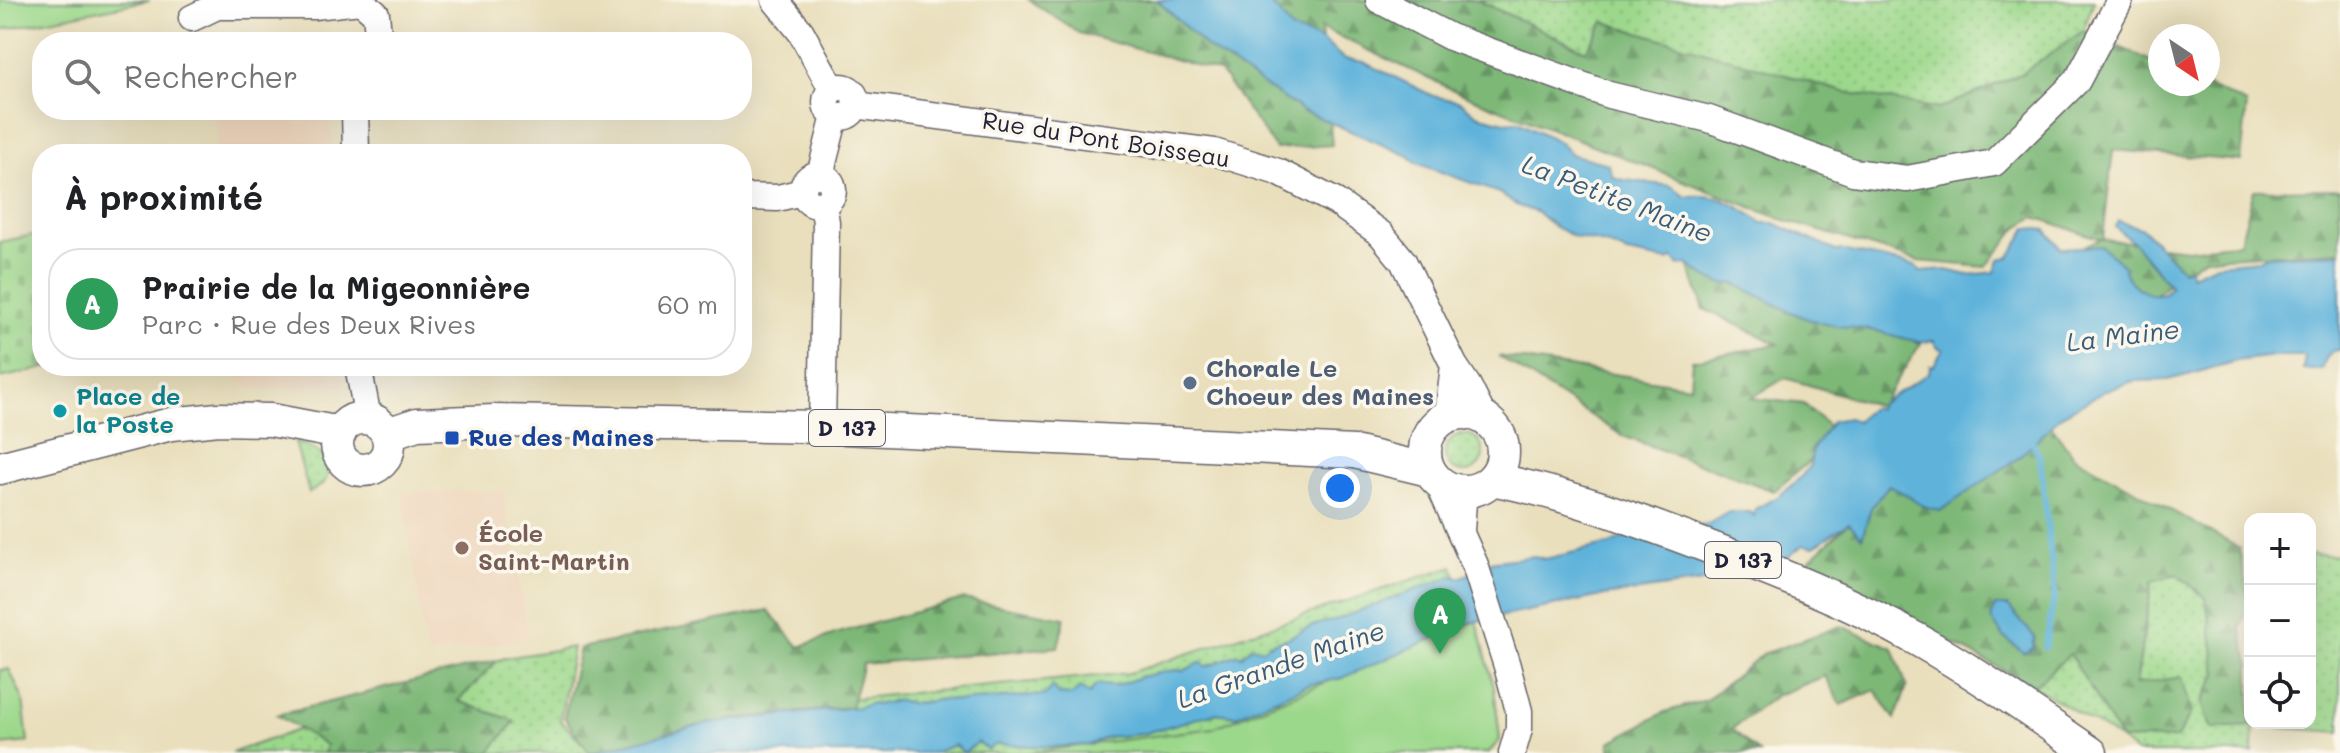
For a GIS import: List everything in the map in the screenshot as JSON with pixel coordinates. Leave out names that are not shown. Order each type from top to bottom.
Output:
[{"type":"main road","points":[[1455,414],[1469,414],[1485,420],[1499,436],[1488,475],[1460,491],[1434,476],[1425,459],[1425,445],[1438,427],[1455,414]]},
{"type":"main road","points":[[0,468],[171,424],[199,420],[271,420],[340,433]]},
{"type":"main road","points":[[351,421],[378,426],[389,443],[384,459],[370,469],[362,470],[347,464],[338,449],[340,433],[351,421]]},
{"type":"main road","name":"D 137","points":[[378,426],[494,421],[822,427],[1354,452],[1434,476]]},
{"type":"main road","name":"D 137","points":[[1354,452],[1438,427]]},
{"type":"main road","name":"D 137","points":[[1488,475],[1623,514],[1798,582],[1861,611],[1917,640],[1984,681],[2091,753]]},
{"type":"street","points":[[192,18],[217,6],[314,6],[361,0],[376,14],[378,32]]},
{"type":"street","points":[[775,0],[796,24],[832,89],[849,89],[854,96],[845,110],[815,191],[826,222],[822,427]]},
{"type":"street","points":[[1379,0],[1450,37],[1609,95],[1709,119],[1853,172],[1907,179],[1994,163],[2077,81],[2120,0]]},
{"type":"street","name":"Rue du Pont Boisseau","points":[[845,110],[1214,152],[1278,172],[1336,202],[1381,234],[1403,261],[1485,420]]},
{"type":"street","points":[[355,120],[356,144]]},
{"type":"street","points":[[752,197],[778,198],[815,191]]},
{"type":"street","points":[[1438,427],[1454,365]]},
{"type":"street","points":[[361,376],[378,426]]},
{"type":"street","points":[[1461,530],[1463,502],[1488,475]]},
{"type":"street","points":[[1434,476],[1461,530],[1496,626],[1519,711],[1519,729],[1512,753]]},
{"type":"shaded area","points":[[215,120],[330,120],[331,144],[217,144]]},
{"type":"shaded area","points":[[232,376],[346,376],[345,386],[251,388]]},
{"type":"shaded area","name":"École Saint-Martin","points":[[503,491],[529,638],[427,656],[402,492]]},
{"type":"green space","points":[[0,0],[150,0],[0,30]]},
{"type":"green space","points":[[1029,0],[1477,0],[1586,51],[1604,22],[1844,92],[1939,109],[2023,73],[2083,31],[2148,60],[2148,96],[2220,96],[2220,92],[2247,104],[2241,161],[2113,150],[2103,239],[2187,249],[2240,243],[2254,190],[2340,189],[2340,251],[2204,258],[2143,303],[2047,261],[2101,239],[2035,217],[2018,227],[1986,267],[1918,261],[1781,219],[1462,94],[1321,28],[1332,145],[1276,149],[1220,72],[1079,33]]},
{"type":"green space","points":[[1477,0],[2094,0],[2083,31],[2023,73],[1939,109],[1586,52]]},
{"type":"green space","points":[[32,235],[32,371],[0,378],[0,242]]},
{"type":"green space","points":[[1688,264],[1921,343],[1880,406],[1785,378],[1751,398],[1804,404],[1839,436],[1774,491],[1623,436],[1498,356],[1690,386],[1692,360],[1778,344],[1704,309]]},
{"type":"green space","points":[[2051,425],[2073,456],[2239,548],[2244,574],[2244,618],[2240,627],[2244,643],[2244,726],[2211,728],[2202,703],[2217,674],[2206,598],[2177,574],[2152,581],[2136,684],[2182,677],[2192,712],[2177,738],[2121,740],[2070,654],[2034,686],[1803,566],[1889,485],[1940,511]]},
{"type":"green space","points":[[1464,434],[1478,439],[1483,453],[1478,467],[1464,472],[1450,467],[1445,453],[1450,439]]},
{"type":"green space","points":[[295,442],[315,450],[328,466],[325,481],[309,493]]},
{"type":"green space","points":[[2316,554],[2340,556],[2340,732],[2297,729],[2316,729]]},
{"type":"green space","points":[[1453,566],[1494,688],[1500,740],[1488,753],[231,753],[505,658],[573,647],[560,720],[588,749],[727,710],[1129,673]]},
{"type":"green space","points":[[2177,574],[2206,598],[2217,674],[2202,703],[2244,722],[2244,729],[2254,729],[2253,753],[2136,753],[2121,740],[2136,684],[2152,580]]},
{"type":"green space","points":[[963,599],[1065,618],[1058,647],[863,664],[851,707],[733,719],[590,753],[564,717],[580,648],[768,610],[799,647],[838,633]]},
{"type":"green space","points":[[1477,621],[1494,688],[1500,740],[1488,753],[1026,753],[1213,728]]},
{"type":"green space","points":[[1841,626],[1893,648],[1907,687],[1895,719],[1875,690],[1841,705],[1825,676],[1775,696],[1732,729],[1759,753],[1612,753],[1610,742],[1665,712],[1706,700],[1763,654]]},
{"type":"green space","points":[[2070,653],[2121,740],[2034,686]]},
{"type":"green space","points":[[498,660],[458,701],[515,721],[489,753],[324,753],[326,745],[277,715]]},
{"type":"green space","points":[[9,669],[23,699],[28,742],[0,745],[0,670]]},
{"type":"water","points":[[1157,0],[1264,0],[1278,11],[1292,30],[1321,39],[1344,59],[1364,62],[1433,96],[1461,102],[1477,115],[1505,122],[1518,121],[1558,141],[1571,154],[1608,164],[1612,175],[1618,179],[1671,186],[1686,197],[1717,198],[1762,223],[1774,223],[1836,251],[1916,266],[1920,272],[1946,270],[1968,275],[1995,272],[1999,259],[2010,257],[2027,228],[2046,230],[2061,248],[2101,246],[2120,261],[2136,287],[2154,294],[2166,291],[2171,287],[2135,244],[2115,227],[2118,221],[2143,229],[2183,270],[2190,268],[2191,275],[2217,264],[2259,260],[2267,256],[2340,253],[2340,350],[2330,354],[2322,370],[2303,370],[2305,356],[2273,356],[2236,361],[2167,380],[2133,381],[2105,391],[2062,415],[2018,458],[1940,511],[1926,507],[1889,485],[1871,508],[1862,538],[1849,523],[1813,547],[1803,545],[1785,559],[1723,579],[1597,597],[1468,623],[1342,678],[1308,685],[1236,716],[1215,713],[1142,734],[1108,737],[1089,745],[1049,747],[997,744],[987,750],[978,742],[964,753],[955,745],[932,753],[590,753],[708,723],[873,703],[899,700],[912,704],[943,699],[959,701],[1046,695],[1051,687],[1056,689],[1057,694],[1072,695],[1080,688],[1089,694],[1096,685],[1115,686],[1144,676],[1183,671],[1202,662],[1205,667],[1238,654],[1242,656],[1252,646],[1263,649],[1315,625],[1452,576],[1459,578],[1489,566],[1489,562],[1535,556],[1545,559],[1610,544],[1635,533],[1708,524],[1729,512],[1750,512],[1754,516],[1755,509],[1778,497],[1800,478],[1810,465],[1813,449],[1832,421],[1848,418],[1857,422],[1873,407],[1878,409],[1880,404],[1929,373],[1930,365],[1933,366],[1943,350],[1934,341],[1814,321],[1737,285],[1719,283],[1688,264],[1679,266],[1673,258],[1668,261],[1627,253],[1575,237],[1499,193],[1416,163],[1409,156],[1301,110],[1206,47]]},
{"type":"water","points":[[1995,606],[2008,606],[2035,637],[2033,648],[2024,653],[2003,636],[1991,619]]},
{"type":"waterway","points":[[2031,438],[2040,458],[2055,593],[2045,647]]},
{"type":"place","name":"Chorale Le Choeur des Maines","points":[[1190,383]]},
{"type":"place","name":"Place de la Poste","points":[[60,411]]},
{"type":"place","name":"Rue des Maines","points":[[452,438]]},
{"type":"place","name":"École Saint-Martin","points":[[462,548]]},
{"type":"place","name":"Prairie de la Migeonnière","points":[[1440,654]]},
{"type":"water label","name":"La Petite Maine","points":[[1617,199]]},
{"type":"water label","name":"La Maine","points":[[2123,336]]},
{"type":"water label","name":"La Grande Maine","points":[[1281,665]]}]
